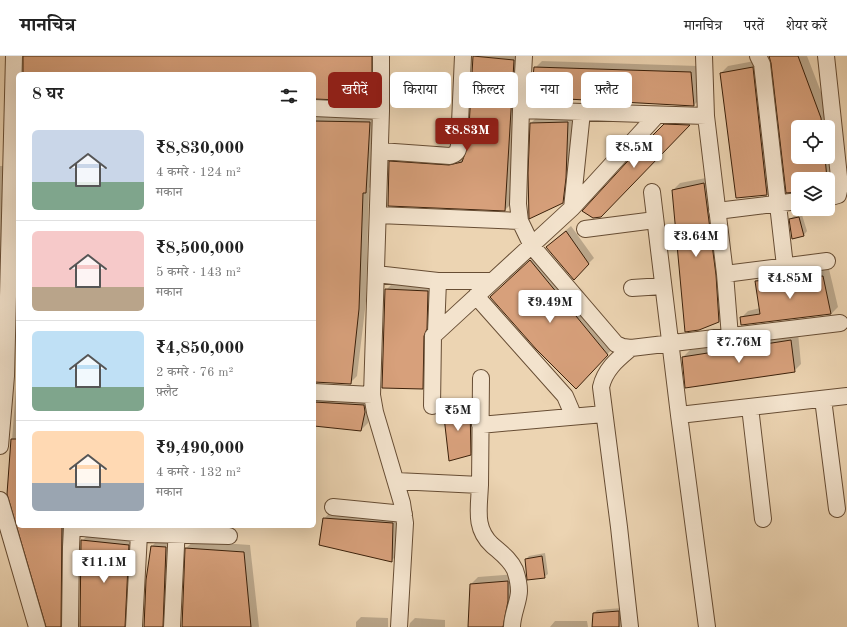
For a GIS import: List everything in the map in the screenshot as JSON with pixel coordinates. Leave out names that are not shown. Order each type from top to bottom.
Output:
[{"type":"street","points":[[0,446],[12,376],[6,153],[16,93],[14,56]]},
{"type":"street","points":[[381,56],[380,151],[372,395],[375,412],[396,481],[404,514],[405,530],[399,627]]},
{"type":"street","points":[[380,151],[450,156],[456,154],[460,145],[463,56]]},
{"type":"street","points":[[524,56],[520,110],[518,204],[520,221],[532,246],[616,344],[631,348],[840,323]]},
{"type":"street","points":[[704,56],[706,116],[725,274],[730,337]]},
{"type":"street","points":[[758,56],[762,64],[785,266]]},
{"type":"street","points":[[826,56],[842,160],[840,191],[838,195],[835,196]]},
{"type":"street","points":[[316,108],[381,111]]},
{"type":"street","points":[[520,110],[706,116]]},
{"type":"street","points":[[572,208],[582,112]]},
{"type":"street","points":[[433,336],[572,208],[657,115]]},
{"type":"street","points":[[652,192],[670,344],[707,627]]},
{"type":"street","points":[[717,211],[791,202]]},
{"type":"street","points":[[378,215],[520,221]]},
{"type":"street","points":[[585,229],[656,220]]},
{"type":"street","points":[[725,274],[827,261]]},
{"type":"street","points":[[376,274],[438,280],[491,281]]},
{"type":"street","points":[[432,406],[433,336],[436,332],[438,280]]},
{"type":"street","points":[[632,288],[664,286]]},
{"type":"street","points":[[476,296],[565,396],[571,410],[571,417]]},
{"type":"street","points":[[630,627],[601,387],[603,378],[612,364],[631,348]]},
{"type":"street","points":[[481,378],[479,523],[482,534],[492,545],[506,556],[515,570],[519,592],[512,627]]},
{"type":"street","points":[[316,392],[372,395]]},
{"type":"street","points":[[679,415],[847,396]]},
{"type":"street","points":[[823,399],[840,482],[837,509]]},
{"type":"street","points":[[750,407],[763,519]]},
{"type":"street","points":[[480,425],[604,414]]},
{"type":"street","points":[[396,481],[480,485]]},
{"type":"street","points":[[0,500],[37,627]]},
{"type":"street","points":[[333,507],[404,514]]},
{"type":"street","points":[[70,627],[72,528]]},
{"type":"street","points":[[113,528],[144,531],[176,530],[229,536]]},
{"type":"street","points":[[172,627],[176,530]]},
{"type":"street","points":[[134,627],[144,531]]},
{"type":"building","points":[[23,56],[372,56],[372,72],[328,72],[328,100],[316,99],[316,72],[23,72]]},
{"type":"building","points":[[473,56],[514,60],[513,72],[472,72]]},
{"type":"building","points":[[769,56],[798,56],[821,118],[821,120],[791,120],[791,164],[826,164],[826,172],[791,172],[791,193],[786,193]]},
{"type":"building","points":[[534,67],[691,72],[694,106],[632,103],[632,72],[581,72],[581,100],[573,99],[573,72],[534,72]]},
{"type":"building","points":[[753,67],[767,195],[736,198],[720,73]]},
{"type":"building","points":[[470,108],[511,108],[505,211],[388,206],[389,161],[449,165],[462,162],[468,145]]},
{"type":"building","points":[[316,121],[370,122],[366,193],[363,193],[359,309],[351,384],[316,382]]},
{"type":"building","points":[[568,122],[566,178],[563,203],[529,219],[528,173],[530,123]]},
{"type":"building","points":[[664,124],[690,125],[601,217],[593,218],[582,211],[637,151]]},
{"type":"building","points":[[704,183],[716,275],[719,322],[699,330],[685,332],[672,190]]},
{"type":"building","points":[[799,217],[804,236],[792,239],[789,219]]},
{"type":"building","points":[[566,231],[589,264],[574,280],[546,247]]},
{"type":"building","points":[[530,260],[608,355],[576,389],[536,349],[490,297]]},
{"type":"building","points":[[823,276],[831,314],[741,325],[740,317],[760,314],[755,281]]},
{"type":"building","points":[[385,289],[428,291],[427,329],[424,336],[423,389],[382,388]]},
{"type":"building","points":[[791,340],[795,372],[685,388],[682,357]]},
{"type":"building","points":[[316,402],[364,405],[365,412],[361,431],[316,426]]},
{"type":"building","points":[[470,407],[471,455],[449,461],[443,408]]},
{"type":"building","points":[[11,439],[16,439],[16,525],[7,494]]},
{"type":"building","points":[[323,518],[393,523],[392,562],[319,545]]},
{"type":"building","points":[[17,528],[62,528],[61,627],[46,627]]},
{"type":"building","points":[[81,540],[129,545],[125,627],[80,627]]},
{"type":"building","points":[[151,546],[166,547],[163,627],[144,627],[146,580]]},
{"type":"building","points":[[185,548],[244,552],[251,627],[182,627]]},
{"type":"building","points":[[542,556],[545,578],[527,580],[525,559]]},
{"type":"building","points":[[508,581],[508,601],[503,627],[468,627],[470,584]]},
{"type":"building","points":[[619,611],[619,627],[592,627],[593,613]]}]
